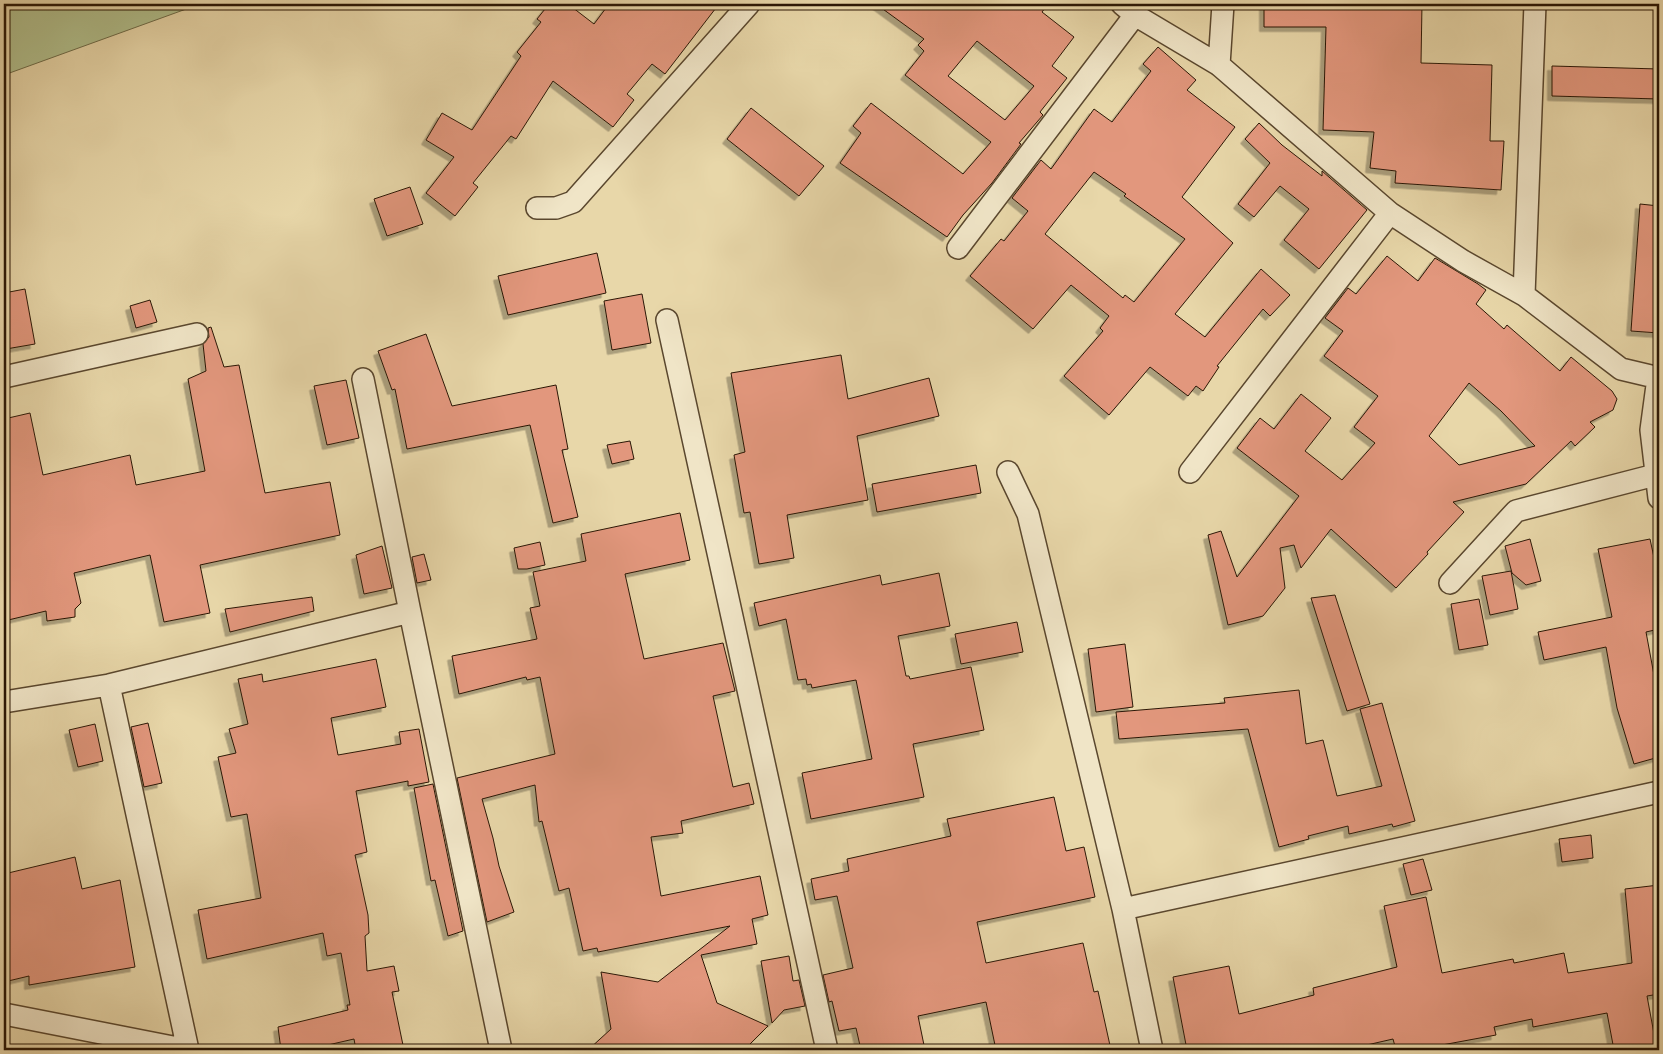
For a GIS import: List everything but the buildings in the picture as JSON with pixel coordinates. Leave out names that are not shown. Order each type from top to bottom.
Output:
[{"type":"street","points":[[537,208],[556,208],[573,202],[749,4]]},
{"type":"street","points":[[1219,65],[1223,4]]},
{"type":"street","points":[[1524,295],[1535,4]]},
{"type":"street","points":[[958,248],[1129,9],[1219,65],[1390,213],[1463,260],[1524,295],[1621,369],[1659,378],[1651,430],[1659,498]]},
{"type":"street","points":[[1190,472],[1390,213]]},
{"type":"street","points":[[667,320],[827,1050]]},
{"type":"street","points":[[4,377],[197,334]]},
{"type":"street","points":[[363,379],[501,1050]]},
{"type":"street","points":[[1008,472],[1028,514],[1123,909],[1152,1050]]},
{"type":"street","points":[[1450,583],[1516,511],[1655,474]]},
{"type":"street","points":[[4,702],[109,685],[410,612]]},
{"type":"street","points":[[4,1014],[188,1050],[109,685]]},
{"type":"street","points":[[1123,909],[1659,792]]},
{"type":"green space","points":[[4,4],[200,4],[4,75]]}]
